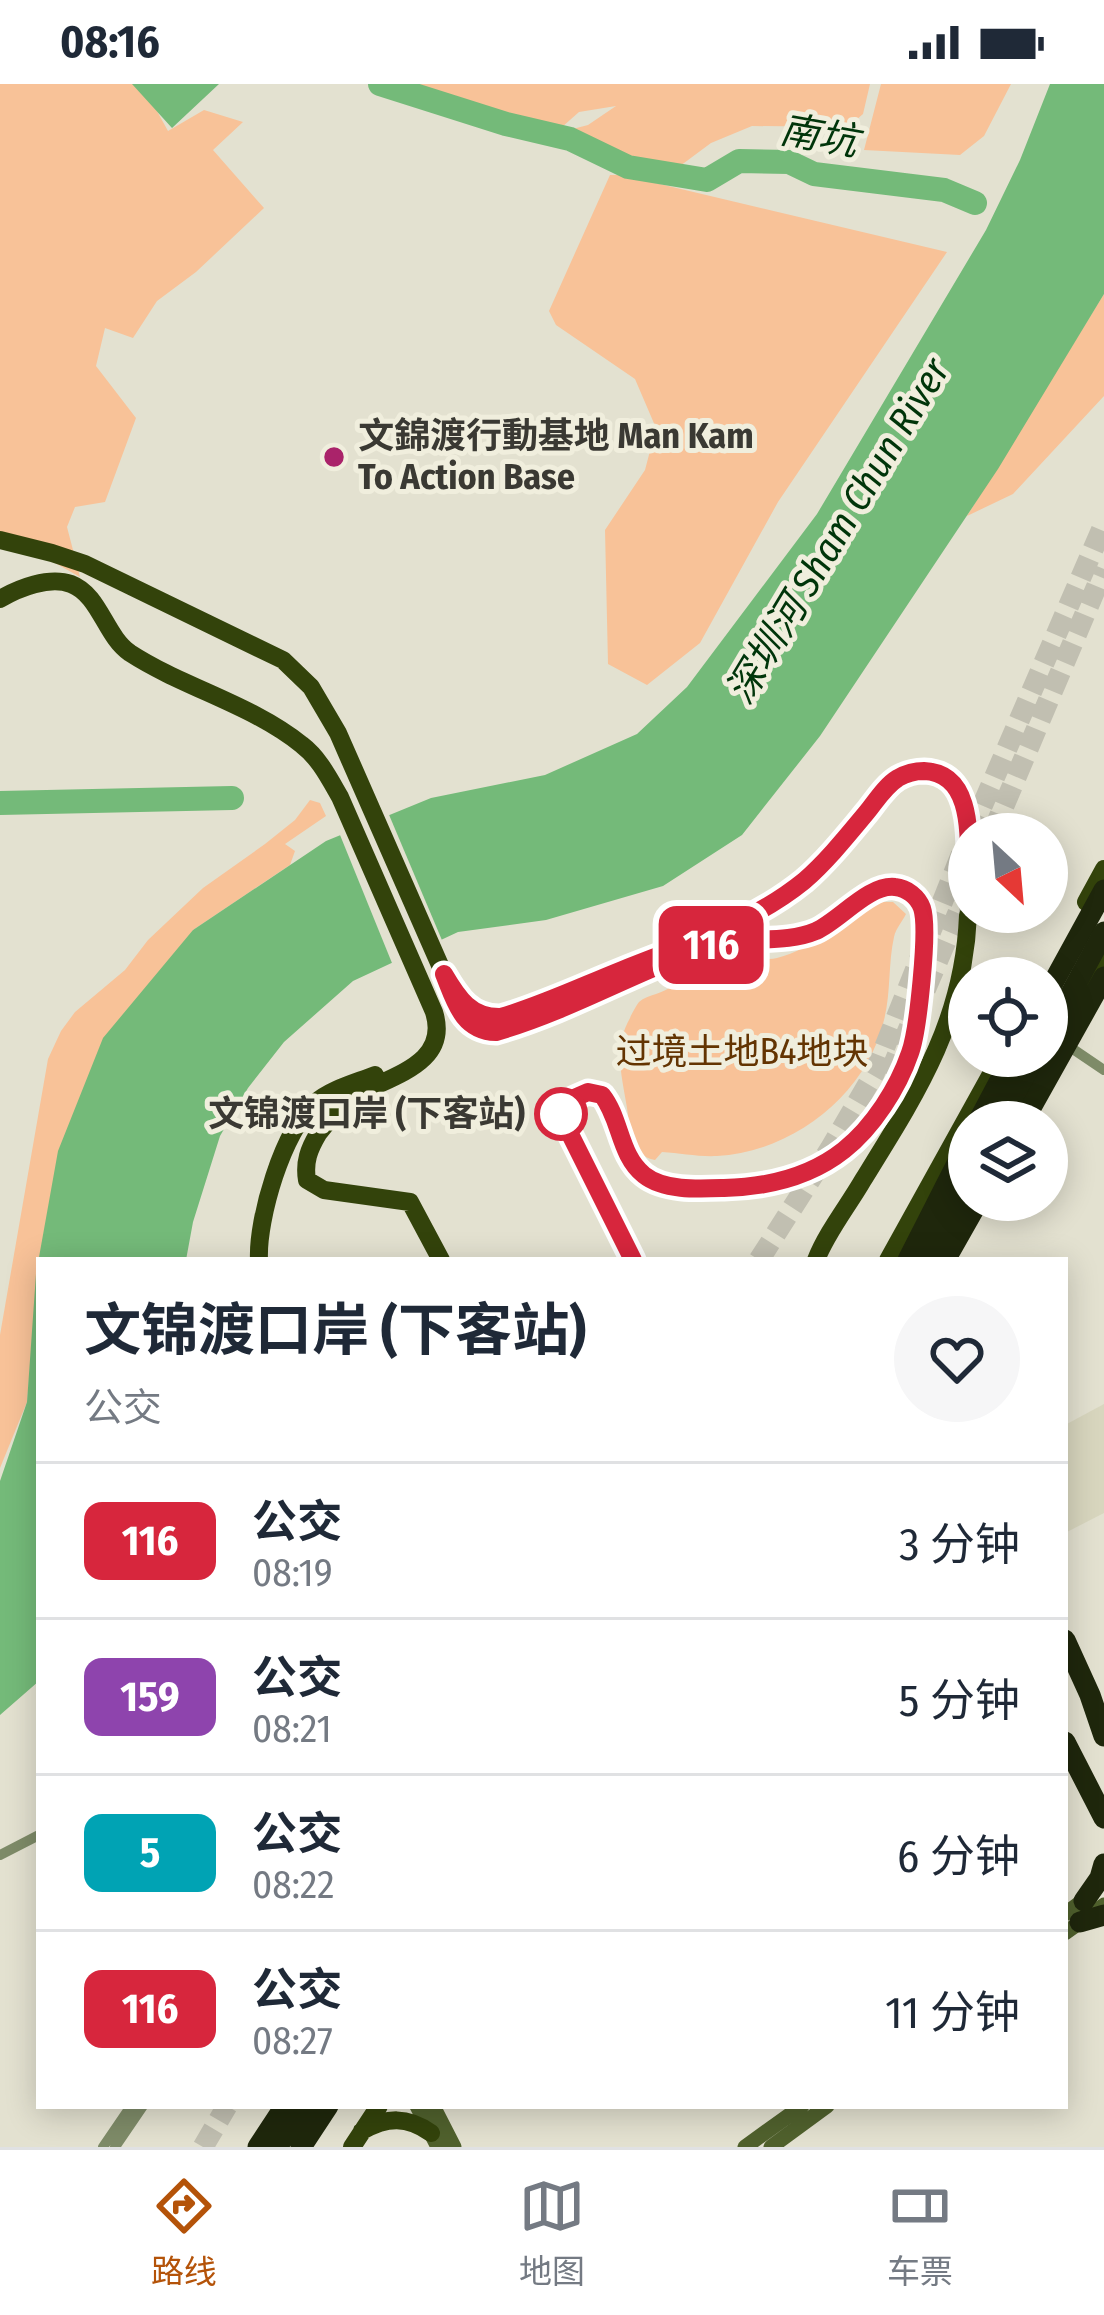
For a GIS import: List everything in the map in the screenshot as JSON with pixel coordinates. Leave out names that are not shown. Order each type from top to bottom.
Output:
[{"type":"highway","points":[[1067,957],[1104,890]]},
{"type":"highway","points":[[1068,1003],[1104,932]]},
{"type":"highway","points":[[1035,1101],[1104,976]]},
{"type":"highway","points":[[910,1257],[948,1181]]},
{"type":"highway","points":[[928,1257],[948,1220]]},
{"type":"highway","points":[[946,1257],[967,1221]]},
{"type":"highway","points":[[1068,1647],[1104,1736]]},
{"type":"highway","points":[[1068,1678],[1104,1748]]},
{"type":"highway","points":[[1068,1748],[1101,1812],[1104,1831]]},
{"type":"highway","points":[[1104,1864],[1080,1915],[1104,1915]]},
{"type":"highway","points":[[258,2147],[283,2109]]},
{"type":"highway","points":[[277,2147],[303,2109]]},
{"type":"highway","points":[[301,2147],[326,2109]]},
{"type":"main road","points":[[0,540],[85,564],[283,660],[297,672],[323,704],[444,974],[468,1023],[479,1030],[496,1032],[712,945],[815,931],[883,888],[901,888],[921,904],[919,1016],[910,1054],[860,1135],[817,1167],[755,1186],[661,1184],[646,1177],[631,1160],[602,1095],[588,1092],[556,1106],[632,1257]]},
{"type":"main road","points":[[0,599],[32,585],[70,584],[87,594],[115,641],[132,654],[305,746],[323,768],[340,797],[437,1022],[434,1047],[419,1063],[361,1093],[332,1116],[308,1155],[305,1172],[311,1184],[324,1190],[410,1202],[439,1257]]},
{"type":"main road","points":[[444,974],[468,1008],[480,1016],[501,1017],[715,933],[772,903],[827,858],[890,784],[911,772],[923,771],[950,782],[965,813]]},
{"type":"main road","points":[[1056,957],[1104,869]]},
{"type":"main road","points":[[818,1257],[938,1050],[961,981],[966,933]]},
{"type":"main road","points":[[1068,1012],[1104,958]]},
{"type":"main road","points":[[259,1257],[265,1208],[281,1159],[301,1120],[321,1098],[396,1066],[419,1049],[428,1022],[421,985]]},
{"type":"main road","points":[[890,1257],[989,1077]]},
{"type":"main road","points":[[946,1257],[961,1221]]},
{"type":"main road","points":[[357,2139],[377,2109]]},
{"type":"main road","points":[[357,2139],[386,2120],[410,2120],[434,2140]]},
{"type":"street","points":[[1068,1048],[1104,1070]]},
{"type":"street","points":[[0,1855],[36,1837]]},
{"type":"street","points":[[1080,1915],[1104,1886]]},
{"type":"street","points":[[103,2147],[129,2109]]},
{"type":"street","points":[[115,2147],[141,2109]]},
{"type":"street","points":[[418,2109],[434,2140]]},
{"type":"street","points":[[435,2109],[454,2147]]},
{"type":"street","points":[[746,2147],[798,2109]]},
{"type":"street","points":[[770,2147],[823,2109]]},
{"type":"shaded area","points":[[1104,1404],[1104,1513],[1068,1531],[1068,1423]]},
{"type":"green space","points":[[0,84],[142,84],[168,131],[204,110],[243,122],[213,150],[264,208],[196,272],[157,301],[133,338],[105,328],[96,366],[136,418],[105,502],[75,507],[67,527],[80,577],[0,532]]},
{"type":"green space","points":[[380,84],[870,84],[863,114],[848,127],[752,126],[711,143],[680,166],[565,146],[565,131],[588,125],[616,106],[579,112],[553,135]]},
{"type":"green space","points":[[881,84],[1011,84],[984,136],[960,155],[864,150]]},
{"type":"green space","points":[[610,175],[947,252],[778,502],[700,643],[647,685],[608,664],[605,530],[645,470],[656,428],[635,379],[556,325],[549,311]]},
{"type":"green space","points":[[1104,294],[1104,396],[1013,494],[967,516]]},
{"type":"green space","points":[[310,800],[320,803],[326,816],[285,844],[295,851],[290,865],[193,930],[40,1257],[36,1257],[27,1402],[0,1468],[0,1335],[48,1059],[75,1012],[125,970],[148,940],[203,888],[295,820]]},
{"type":"green space","name":"过境土地B4地块","points":[[873,902],[893,902],[906,914],[894,937],[886,1010],[875,1047],[844,1094],[799,1131],[745,1152],[710,1156],[662,1152],[655,1160],[641,1153],[631,1132],[620,1062],[625,1029],[639,1002],[669,988],[690,961],[702,954],[721,949],[777,958],[815,941]]},
{"type":"water","points":[[132,84],[219,84],[172,128]]},
{"type":"water","name":"深圳河 Sham Chun River","points":[[1050,84],[1104,84],[1104,294],[998,469],[820,736],[742,835],[663,886],[546,920],[458,932],[353,981],[284,1042],[248,1088],[220,1136],[187,1257],[39,1257],[58,1151],[103,1038],[193,930],[326,841],[431,798],[545,775],[637,734],[687,687],[817,514],[986,230]]},
{"type":"water","points":[[36,1274],[36,1684],[0,1715],[0,1481],[27,1402]]},
{"type":"pier","points":[[387,810],[444,945],[394,968],[338,830]]},
{"type":"waterway","name":"南坑","points":[[380,84],[570,139],[628,167],[707,180],[739,161],[789,162],[814,174],[944,190],[975,203]]},
{"type":"waterway","points":[[0,803],[232,798]]},
{"type":"tunnel","points":[[979,813],[1104,524]]},
{"type":"tunnel","points":[[1001,813],[1104,569]]},
{"type":"tunnel","points":[[761,1257],[874,1074],[948,888]]},
{"type":"tunnel","points":[[889,1075],[949,933]]},
{"type":"tunnel","points":[[203,2147],[225,2109]]},
{"type":"bus line","name":"116","points":[[632,1257],[556,1106],[588,1092],[602,1095],[631,1160],[646,1177],[661,1184],[755,1186],[817,1167],[845,1149],[876,1116],[910,1054],[919,1016],[921,904],[901,888],[883,888],[815,931],[712,945],[496,1032],[468,1023],[444,974],[459,998],[480,1016],[494,1018],[524,1010],[715,933],[772,903],[827,858],[899,777],[923,771],[942,776],[957,790],[966,813]]},
{"type":"place","name":"文錦渡行動基地 Man Kam To Action Base","points":[[334,457]]},
{"type":"place","name":"文锦渡口岸 (下客站)","points":[[561,1114]]}]
